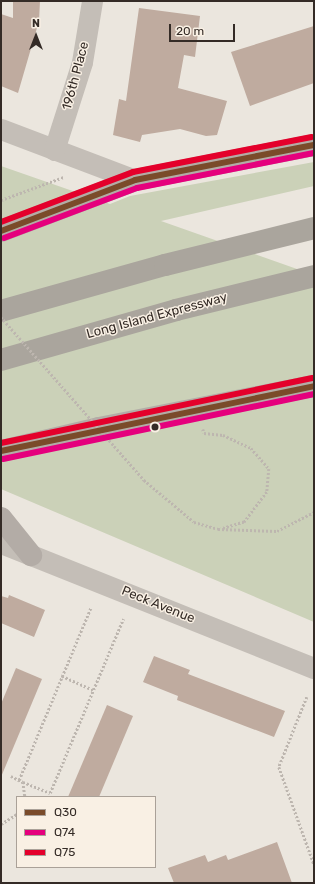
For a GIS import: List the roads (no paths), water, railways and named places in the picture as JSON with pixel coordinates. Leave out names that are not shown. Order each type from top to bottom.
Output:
[{"type":"highway","points":[[1,311],[165,265],[314,228]]},
{"type":"highway","name":"Long Island Expressway","points":[[1,360],[176,310],[314,276]]},
{"type":"main road","points":[[1,231],[135,180],[314,145]]},
{"type":"main road","points":[[2,452],[198,408],[314,386]]},
{"type":"main road","points":[[1,518],[32,555]]},
{"type":"street","name":"196th Place","points":[[54,150],[82,62],[92,1]]},
{"type":"street","points":[[1,129],[135,180]]},
{"type":"street","name":"Peck Avenue","points":[[1,543],[314,668]]}]
